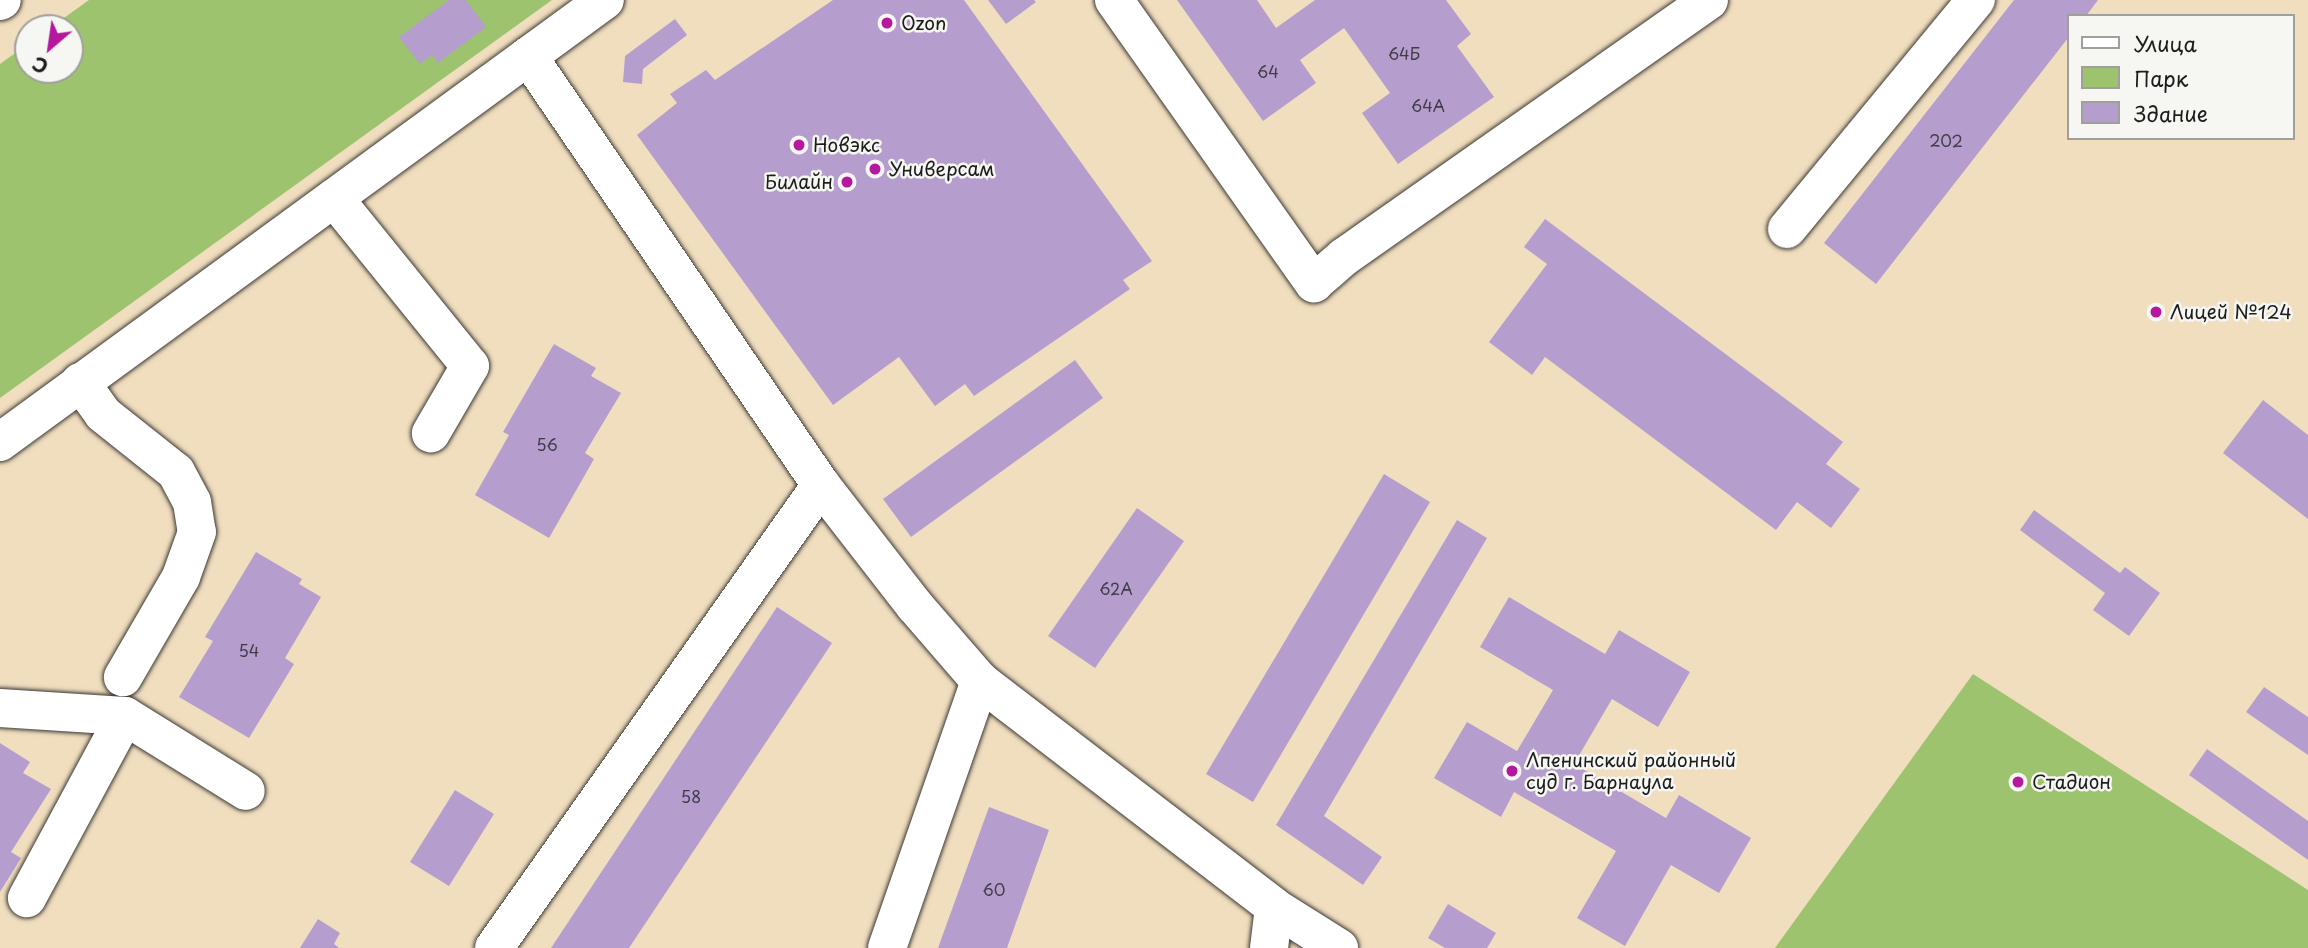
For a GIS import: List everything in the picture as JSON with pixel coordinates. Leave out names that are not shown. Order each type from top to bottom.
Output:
[{"type":"street","points":[[0,442],[605,0]]},
{"type":"street","points":[[1114,0],[1314,283],[1344,257],[1662,13],[1709,0]]},
{"type":"street","points":[[1787,229],[1976,0]]},
{"type":"street","points":[[528,56],[821,485],[915,606],[980,681],[1274,907],[1339,948]]},
{"type":"street","points":[[334,198],[470,366],[431,433]]},
{"type":"street","points":[[80,383],[103,414],[176,472],[192,502],[197,533],[181,577],[123,677]]},
{"type":"street","points":[[494,948],[821,485]]},
{"type":"street","points":[[887,948],[980,681]]},
{"type":"street","points":[[0,708],[125,716],[246,791]]},
{"type":"street","points":[[27,898],[125,716]]},
{"type":"street","points":[[1269,948],[1274,907]]},
{"type":"green space","points":[[89,0],[552,0],[0,398],[0,64],[14,54],[14,84],[84,84],[84,14],[70,14]]},
{"type":"green space","name":"Стадион","points":[[1973,674],[2308,890],[2308,948],[1775,948]]},
{"type":"building","points":[[449,0],[466,0],[486,27],[438,63],[432,55],[420,64],[399,37]]},
{"type":"building","name":"Универсам","points":[[833,0],[964,0],[1152,261],[1123,280],[1130,289],[974,396],[965,384],[935,406],[899,357],[833,405],[637,135],[677,103],[670,94],[706,70],[715,80]]},
{"type":"building","points":[[988,0],[1034,0],[1036,2],[1006,24]]},
{"type":"building","points":[[1177,0],[1257,0],[1276,28],[1315,0],[1446,0],[1471,34],[1457,46],[1494,97],[1398,164],[1362,113],[1390,93],[1344,28],[1300,60],[1316,83],[1263,121]]},
{"type":"building","points":[[2014,0],[2098,0],[2088,14],[2066,14],[2066,41],[1876,284],[1824,243]]},
{"type":"building","points":[[675,19],[687,35],[643,69],[642,84],[623,82],[625,56]]},
{"type":"building","points":[[1545,219],[1843,442],[1826,464],[1860,489],[1831,528],[1797,502],[1776,530],[1545,357],[1532,375],[1489,342],[1547,264],[1524,247]]},
{"type":"building","points":[[554,344],[596,368],[591,376],[621,393],[585,453],[594,459],[549,538],[475,495],[509,435],[503,432]]},
{"type":"building","points":[[1075,360],[1103,398],[911,537],[883,499]]},
{"type":"building","points":[[2263,400],[2308,435],[2308,519],[2223,453]]},
{"type":"building","points":[[1384,474],[1430,502],[1253,802],[1206,774]]},
{"type":"building","points":[[1137,508],[1184,541],[1095,668],[1048,636]]},
{"type":"building","points":[[2034,510],[2120,573],[2125,567],[2160,593],[2129,636],[2093,610],[2105,593],[2020,530]]},
{"type":"building","points":[[1457,520],[1487,538],[1324,816],[1382,857],[1363,885],[1276,825]]},
{"type":"building","points":[[256,552],[302,579],[299,584],[321,597],[285,658],[294,664],[249,738],[179,697],[213,641],[205,637]]},
{"type":"building","name":"Лпенинский районный суд г. Барнаула","points":[[1509,597],[1605,654],[1619,630],[1690,672],[1658,727],[1612,699],[1574,764],[1666,818],[1679,795],[1751,838],[1719,893],[1671,865],[1625,946],[1577,918],[1616,851],[1514,792],[1501,817],[1434,778],[1467,722],[1517,751],[1553,690],[1480,647]]},
{"type":"building","points":[[777,607],[832,643],[629,948],[551,948]]},
{"type":"building","points":[[2264,687],[2308,717],[2308,755],[2246,712]]},
{"type":"building","points":[[0,743],[30,762],[23,773],[51,789],[11,852],[21,858],[0,892]]},
{"type":"building","points":[[2207,749],[2308,821],[2308,860],[2189,775]]},
{"type":"building","points":[[455,790],[494,814],[449,886],[410,862]]},
{"type":"building","points":[[989,807],[1049,830],[1007,948],[938,948]]},
{"type":"building","points":[[1448,904],[1496,933],[1487,948],[1445,948],[1428,938]]},
{"type":"building","points":[[318,919],[340,933],[334,944],[339,948],[300,948]]},
{"type":"place","name":"Ozon","points":[[887,23]]},
{"type":"place","name":"Новэкс","points":[[799,145]]},
{"type":"place","name":"Универсам","points":[[875,169]]},
{"type":"place","name":"Билайн","points":[[847,182]]},
{"type":"place","name":"Лицей №124","points":[[2156,312]]},
{"type":"place","name":"Лпенинский районный суд г. Барнаула","points":[[1512,771]]},
{"type":"place","name":"Стадион","points":[[2018,782]]}]
